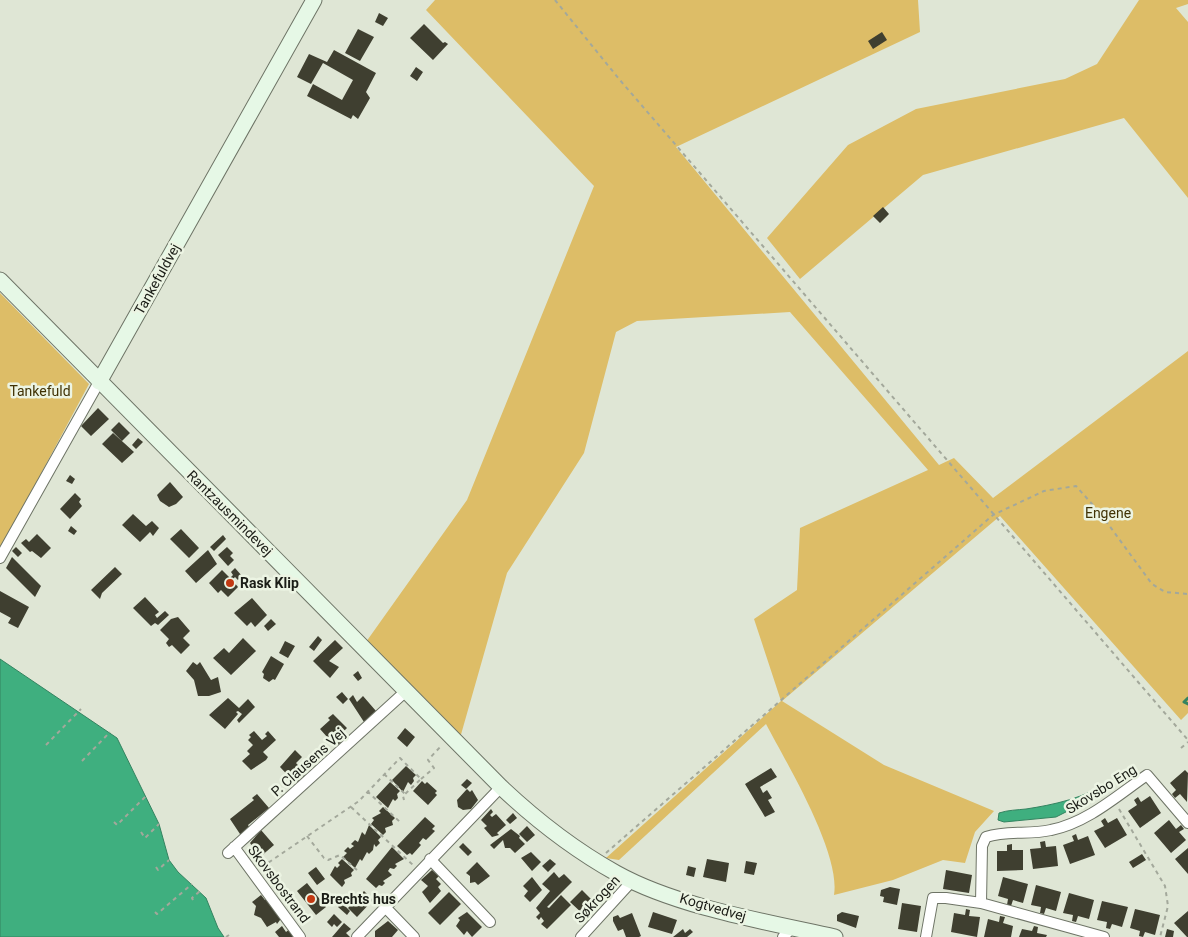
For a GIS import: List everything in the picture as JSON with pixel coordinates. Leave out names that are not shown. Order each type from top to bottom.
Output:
[{"type":"street","name":"Tankefuldvej","points":[[0,558],[314,0]]},
{"type":"street","name":"Rantzausmindevej","points":[[0,280],[500,787],[549,830],[597,861]]},
{"type":"street","name":"P. Clausens Vej","points":[[231,850],[406,691]]},
{"type":"street","name":"Skovsbo Eng","points":[[981,903],[982,846],[986,837],[1002,832],[1051,830],[1076,822],[1147,775],[1188,823]]},
{"type":"street","points":[[357,937],[500,787]]},
{"type":"street","name":"Skovsbostrand","points":[[231,850],[254,873],[300,937]]},
{"type":"street","points":[[430,859],[490,922]]},
{"type":"street","name":"Kogtvedvej","points":[[597,861],[633,880],[689,901],[787,932],[835,937]]},
{"type":"street","name":"Søkrogen","points":[[581,937],[633,880]]},
{"type":"street","points":[[926,937],[933,898],[981,903],[1104,937]]},
{"type":"street","points":[[385,907],[414,937]]},
{"type":"path","points":[[555,0],[625,87],[1188,741],[1181,748]]},
{"type":"path","points":[[597,861],[993,515],[1044,491],[1076,486],[1100,513],[1152,584],[1165,592],[1188,594]]},
{"type":"path","points":[[46,745],[80,709]]},
{"type":"path","points":[[82,761],[110,732]]},
{"type":"path","points":[[404,800],[405,794],[434,768],[428,760],[450,736]]},
{"type":"path","points":[[254,873],[359,801],[400,758],[421,779]]},
{"type":"path","points":[[384,774],[405,794]]},
{"type":"path","points":[[367,791],[400,822]]},
{"type":"path","points":[[114,822],[116,825],[148,794]]},
{"type":"path","points":[[1112,798],[1165,886],[1168,906],[1160,937]]},
{"type":"path","points":[[350,807],[419,870]]},
{"type":"path","points":[[140,832],[145,838],[159,824]]},
{"type":"path","points":[[307,836],[324,858],[328,860],[340,855],[358,871]]},
{"type":"path","points":[[156,867],[158,870],[169,860]]},
{"type":"path","points":[[156,912],[157,914],[192,884]]},
{"type":"path","points":[[194,900],[192,898],[200,891]]},
{"type":"green space","name":"Engene","points":[[435,0],[918,0],[920,32],[676,147],[939,465],[954,458],[993,498],[1188,351],[1188,713],[1181,720],[1000,516],[782,701],[884,765],[994,811],[975,832],[965,863],[943,860],[893,880],[834,895],[834,877],[821,832],[766,724],[619,860],[606,858],[781,701],[754,619],[797,590],[800,528],[928,470],[790,312],[637,321],[616,332],[584,453],[507,573],[460,738],[366,642],[467,500],[594,186],[426,10]]},
{"type":"green space","points":[[1139,0],[1188,0],[1188,4],[1176,8],[1188,22],[1188,198],[1124,118],[923,175],[800,279],[767,238],[848,145],[916,109],[1065,79],[1097,64]]},
{"type":"green space","name":"Tankefuld","points":[[0,293],[89,384],[0,550]]},
{"type":"shaded area","points":[[0,659],[117,738],[159,824],[169,860],[178,872],[206,898],[218,928],[224,937],[0,937]]},
{"type":"shaded area","points":[[1108,781],[1111,783],[1111,789],[1056,817],[1004,822],[998,820],[999,813],[1069,800],[1090,792]]},
{"type":"building","points":[[379,13],[388,18],[383,26],[375,22]]},
{"type":"building","points":[[424,24],[443,43],[448,44],[433,60],[410,38]]},
{"type":"building","points":[[358,29],[374,37],[360,61],[345,53]]},
{"type":"building","points":[[882,32],[887,40],[873,49],[868,41]]},
{"type":"building","points":[[334,50],[376,73],[366,92],[370,98],[358,119],[353,115],[351,119],[307,96],[313,84],[342,100],[353,80],[323,63],[311,84],[297,77],[309,54],[327,62]]},
{"type":"building","points":[[416,67],[423,72],[417,81],[410,76]]},
{"type":"building","points":[[883,207],[889,214],[880,223],[873,216]]},
{"type":"building","points":[[98,408],[109,419],[91,436],[81,426]]},
{"type":"building","points":[[119,422],[130,433],[122,441],[111,430]]},
{"type":"building","points":[[113,433],[134,452],[122,463],[102,444]]},
{"type":"building","points":[[138,438],[143,442],[136,449],[132,445]]},
{"type":"building","points":[[70,475],[75,479],[72,484],[66,481]]},
{"type":"building","points":[[170,482],[183,497],[176,504],[169,507],[160,501],[157,495]]},
{"type":"building","points":[[75,493],[81,499],[79,502],[82,506],[70,519],[60,509]]},
{"type":"building","points":[[133,514],[146,526],[152,521],[159,528],[153,536],[150,532],[140,542],[122,525]]},
{"type":"building","points":[[71,526],[77,531],[74,535],[68,531]]},
{"type":"building","points":[[181,529],[199,548],[189,558],[170,539]]},
{"type":"building","points":[[37,534],[51,548],[41,558],[32,551],[30,552],[21,543],[26,539],[29,542]]},
{"type":"building","points":[[223,535],[226,539],[214,551],[210,547]]},
{"type":"building","points":[[16,547],[22,553],[18,557],[12,551]]},
{"type":"building","points":[[227,547],[233,553],[230,556],[234,560],[228,566],[218,555]]},
{"type":"building","points":[[208,550],[217,564],[196,583],[185,571]]},
{"type":"building","points":[[12,557],[41,586],[35,597],[6,568]]},
{"type":"building","points":[[115,567],[122,574],[102,593],[100,599],[91,590]]},
{"type":"building","points":[[235,568],[242,576],[238,580],[235,577],[232,580],[238,587],[228,597],[221,590],[218,593],[209,583],[222,570],[230,578],[233,575],[231,572]]},
{"type":"building","points":[[0,591],[29,607],[18,628],[8,623],[11,618],[0,612]]},
{"type":"building","points":[[145,597],[159,612],[155,615],[157,618],[165,611],[169,615],[158,625],[155,623],[151,626],[133,608]]},
{"type":"building","points":[[252,598],[267,615],[255,627],[251,622],[247,626],[234,613]]},
{"type":"building","points":[[178,617],[190,631],[183,638],[190,645],[181,654],[172,645],[169,647],[166,643],[169,639],[160,630],[171,619]]},
{"type":"building","points":[[271,619],[276,624],[268,631],[264,626]]},
{"type":"building","points":[[318,636],[322,640],[314,651],[309,647]]},
{"type":"building","points":[[243,638],[256,651],[231,675],[213,658],[224,648],[229,653]]},
{"type":"building","points":[[335,640],[343,648],[329,661],[339,667],[330,678],[313,661]]},
{"type":"building","points":[[285,641],[295,646],[288,658],[279,653]]},
{"type":"building","points":[[271,656],[284,664],[275,680],[273,679],[269,682],[263,678],[264,674],[262,672]]},
{"type":"building","points":[[193,662],[197,665],[200,662],[211,680],[218,677],[221,692],[209,696],[198,696],[194,680],[186,671]]},
{"type":"building","points":[[358,671],[362,678],[358,681],[353,675]]},
{"type":"building","points":[[342,692],[348,699],[343,704],[336,697]]},
{"type":"building","points":[[353,695],[357,702],[363,696],[376,711],[364,722],[349,699]]},
{"type":"building","points":[[228,698],[239,708],[248,699],[255,707],[239,723],[237,720],[242,714],[238,711],[236,712],[238,714],[225,729],[209,715]]},
{"type":"building","points":[[333,714],[347,728],[343,732],[347,737],[336,747],[320,729],[330,720],[328,718]]},
{"type":"building","points":[[405,728],[415,737],[407,747],[397,738]]},
{"type":"building","points":[[254,731],[262,740],[267,736],[265,734],[268,731],[276,740],[263,752],[268,757],[266,760],[251,770],[242,761],[250,754],[247,751],[253,745],[248,740],[251,737],[249,735]]},
{"type":"building","points":[[295,750],[302,757],[296,763],[307,775],[297,785],[280,767]]},
{"type":"building","points":[[406,766],[416,775],[411,785],[408,782],[403,792],[392,780]]},
{"type":"building","points":[[771,768],[777,777],[760,787],[763,793],[767,790],[772,798],[768,800],[775,812],[765,817],[745,784]]},
{"type":"building","points":[[1185,770],[1188,773],[1187,802],[1180,794],[1175,798],[1172,794],[1176,790],[1170,783]]},
{"type":"building","points":[[467,779],[472,783],[466,789],[461,785]]},
{"type":"building","points":[[422,781],[425,784],[427,782],[437,791],[435,793],[437,795],[428,805],[413,791]]},
{"type":"building","points":[[390,782],[400,791],[397,794],[398,798],[395,801],[393,799],[388,808],[376,797]]},
{"type":"building","points":[[467,789],[470,792],[472,790],[478,800],[471,809],[463,810],[458,807],[457,800]]},
{"type":"building","points":[[257,794],[269,808],[248,825],[251,830],[242,837],[230,819],[254,800],[252,798]]},
{"type":"building","points":[[1150,796],[1161,813],[1140,828],[1128,811],[1137,805],[1134,800],[1138,797],[1141,802]]},
{"type":"building","points":[[383,807],[395,818],[392,821],[393,825],[385,828],[386,832],[383,835],[371,824],[374,820],[372,818],[381,813],[379,811]]},
{"type":"building","points":[[491,809],[493,812],[490,815],[492,817],[496,814],[506,825],[497,833],[499,835],[492,837],[484,828],[487,826],[481,820]]},
{"type":"building","points":[[513,813],[517,818],[510,824],[506,820]]},
{"type":"building","points":[[425,817],[435,826],[432,829],[435,831],[426,840],[423,838],[419,843],[421,845],[412,855],[410,853],[407,855],[397,846]]},
{"type":"building","points":[[1105,818],[1108,823],[1117,818],[1127,835],[1105,848],[1094,831],[1104,826],[1101,821]]},
{"type":"building","points":[[1169,820],[1176,829],[1181,825],[1184,829],[1179,832],[1186,840],[1171,853],[1154,833]]},
{"type":"building","points":[[369,825],[381,837],[378,840],[380,843],[376,847],[374,844],[373,850],[369,854],[367,852],[362,861],[360,859],[355,868],[343,857],[347,853],[344,851],[348,847],[350,849],[354,846],[351,844],[355,840],[358,842],[362,832],[365,835]]},
{"type":"building","points":[[527,826],[535,835],[527,842],[519,834]]},
{"type":"building","points":[[511,829],[520,836],[519,838],[525,844],[515,853],[510,848],[505,848],[503,840],[494,849],[490,845]]},
{"type":"building","points":[[261,830],[274,845],[260,857],[250,843]]},
{"type":"building","points":[[1076,834],[1078,840],[1088,836],[1095,855],[1070,864],[1063,845],[1074,841],[1072,836]]},
{"type":"building","points":[[1045,841],[1046,847],[1056,846],[1058,866],[1033,869],[1030,849],[1041,848],[1040,842]]},
{"type":"building","points":[[463,843],[472,852],[468,856],[459,847]]},
{"type":"building","points":[[1012,844],[1012,850],[1023,850],[1023,870],[997,871],[997,851],[1007,851],[1007,845]]},
{"type":"building","points":[[392,847],[404,859],[395,864],[397,866],[394,869],[390,868],[388,871],[392,875],[383,881],[385,883],[382,886],[379,885],[376,888],[366,879]]},
{"type":"building","points":[[1188,848],[1188,874],[1175,859]]},
{"type":"building","points":[[531,852],[541,862],[532,871],[521,858]]},
{"type":"building","points":[[1142,854],[1146,860],[1133,868],[1129,862]]},
{"type":"building","points":[[342,859],[354,870],[351,873],[352,876],[344,880],[345,883],[342,887],[330,875],[335,866],[337,868],[340,865],[338,863]]},
{"type":"building","points":[[550,859],[556,864],[548,872],[542,866]]},
{"type":"building","points":[[707,859],[729,863],[726,882],[703,877]]},
{"type":"building","points":[[746,861],[757,863],[754,875],[744,873]]},
{"type":"building","points":[[477,862],[490,876],[478,885],[475,882],[470,883],[470,876],[466,873]]},
{"type":"building","points":[[688,866],[696,868],[694,877],[686,875]]},
{"type":"building","points":[[316,867],[325,879],[317,885],[308,873]]},
{"type":"building","points":[[432,870],[439,876],[436,879],[441,884],[438,887],[441,891],[430,903],[422,892],[428,886],[421,880]]},
{"type":"building","points":[[946,870],[972,875],[969,893],[943,889]]},
{"type":"building","points":[[554,872],[559,878],[564,874],[572,882],[547,907],[549,908],[561,895],[571,905],[547,929],[541,924],[544,921],[541,917],[539,920],[536,917],[540,913],[536,908],[550,891],[542,884]]},
{"type":"building","points":[[532,877],[542,890],[530,902],[524,896],[528,891],[523,886]]},
{"type":"building","points":[[1003,877],[1028,884],[1023,903],[1013,900],[1011,906],[1007,905],[1008,899],[998,896]]},
{"type":"building","name":"Brechts hus","points":[[307,883],[326,907],[316,915],[297,891]]},
{"type":"building","points":[[1036,885],[1061,892],[1056,911],[1046,908],[1044,914],[1040,913],[1041,907],[1031,905]]},
{"type":"building","points":[[890,887],[900,889],[897,905],[883,902],[884,897],[880,896],[881,890]]},
{"type":"building","points":[[582,890],[595,903],[584,915],[570,902]]},
{"type":"building","points":[[364,891],[373,900],[357,917],[348,908]]},
{"type":"building","points":[[449,892],[461,904],[440,925],[428,913]]},
{"type":"building","points":[[1069,893],[1094,900],[1089,919],[1078,916],[1076,922],[1072,921],[1073,915],[1063,913]]},
{"type":"building","points":[[261,895],[265,900],[268,897],[283,916],[277,924],[276,922],[267,927],[261,918],[254,915],[256,906],[252,902]]},
{"type":"building","points":[[1102,901],[1128,907],[1122,927],[1112,924],[1110,929],[1106,928],[1107,922],[1097,920]]},
{"type":"building","points":[[342,903],[350,911],[347,915],[338,907]]},
{"type":"building","points":[[902,903],[921,906],[917,932],[898,929]]},
{"type":"building","points":[[966,909],[970,910],[969,916],[980,917],[977,937],[951,932],[954,913],[965,915]]},
{"type":"building","points":[[1135,909],[1160,915],[1155,935],[1145,932],[1143,937],[1139,936],[1140,931],[1130,928]]},
{"type":"building","points":[[1188,911],[1188,937],[1187,937],[1174,923]]},
{"type":"building","points":[[467,912],[482,927],[472,937],[467,931],[464,935],[456,926],[460,920],[458,918]]},
{"type":"building","points":[[653,912],[677,920],[672,934],[648,927]]},
{"type":"building","points":[[842,912],[859,916],[856,928],[837,921],[837,915]]},
{"type":"building","points":[[632,913],[641,936],[639,937],[626,937],[623,929],[618,931],[613,921],[613,917],[618,915],[620,918]]},
{"type":"building","points":[[334,914],[342,922],[337,927],[334,924],[332,927],[327,922]]},
{"type":"building","points":[[1000,916],[1005,917],[1003,923],[1013,926],[1011,937],[984,937],[988,919],[999,922]]},
{"type":"building","points":[[388,921],[398,930],[392,937],[375,937],[375,931]]},
{"type":"building","points":[[344,923],[351,929],[346,933],[350,937],[332,937]]},
{"type":"building","points":[[282,926],[286,932],[291,928],[296,935],[292,937],[279,937],[275,932]]},
{"type":"building","points":[[1034,926],[1038,927],[1037,933],[1047,935],[1046,937],[1019,937],[1022,929],[1032,931]]},
{"type":"building","points":[[683,929],[685,933],[690,929],[693,932],[687,937],[673,937]]},
{"type":"building","points":[[1167,929],[1174,931],[1173,937],[1165,937]]},
{"type":"waterway","points":[[1188,698],[1184,702],[1188,704]]},
{"type":"place","name":"Rask Klip","points":[[230,583]]},
{"type":"place","name":"Brechts hus","points":[[311,899]]}]
